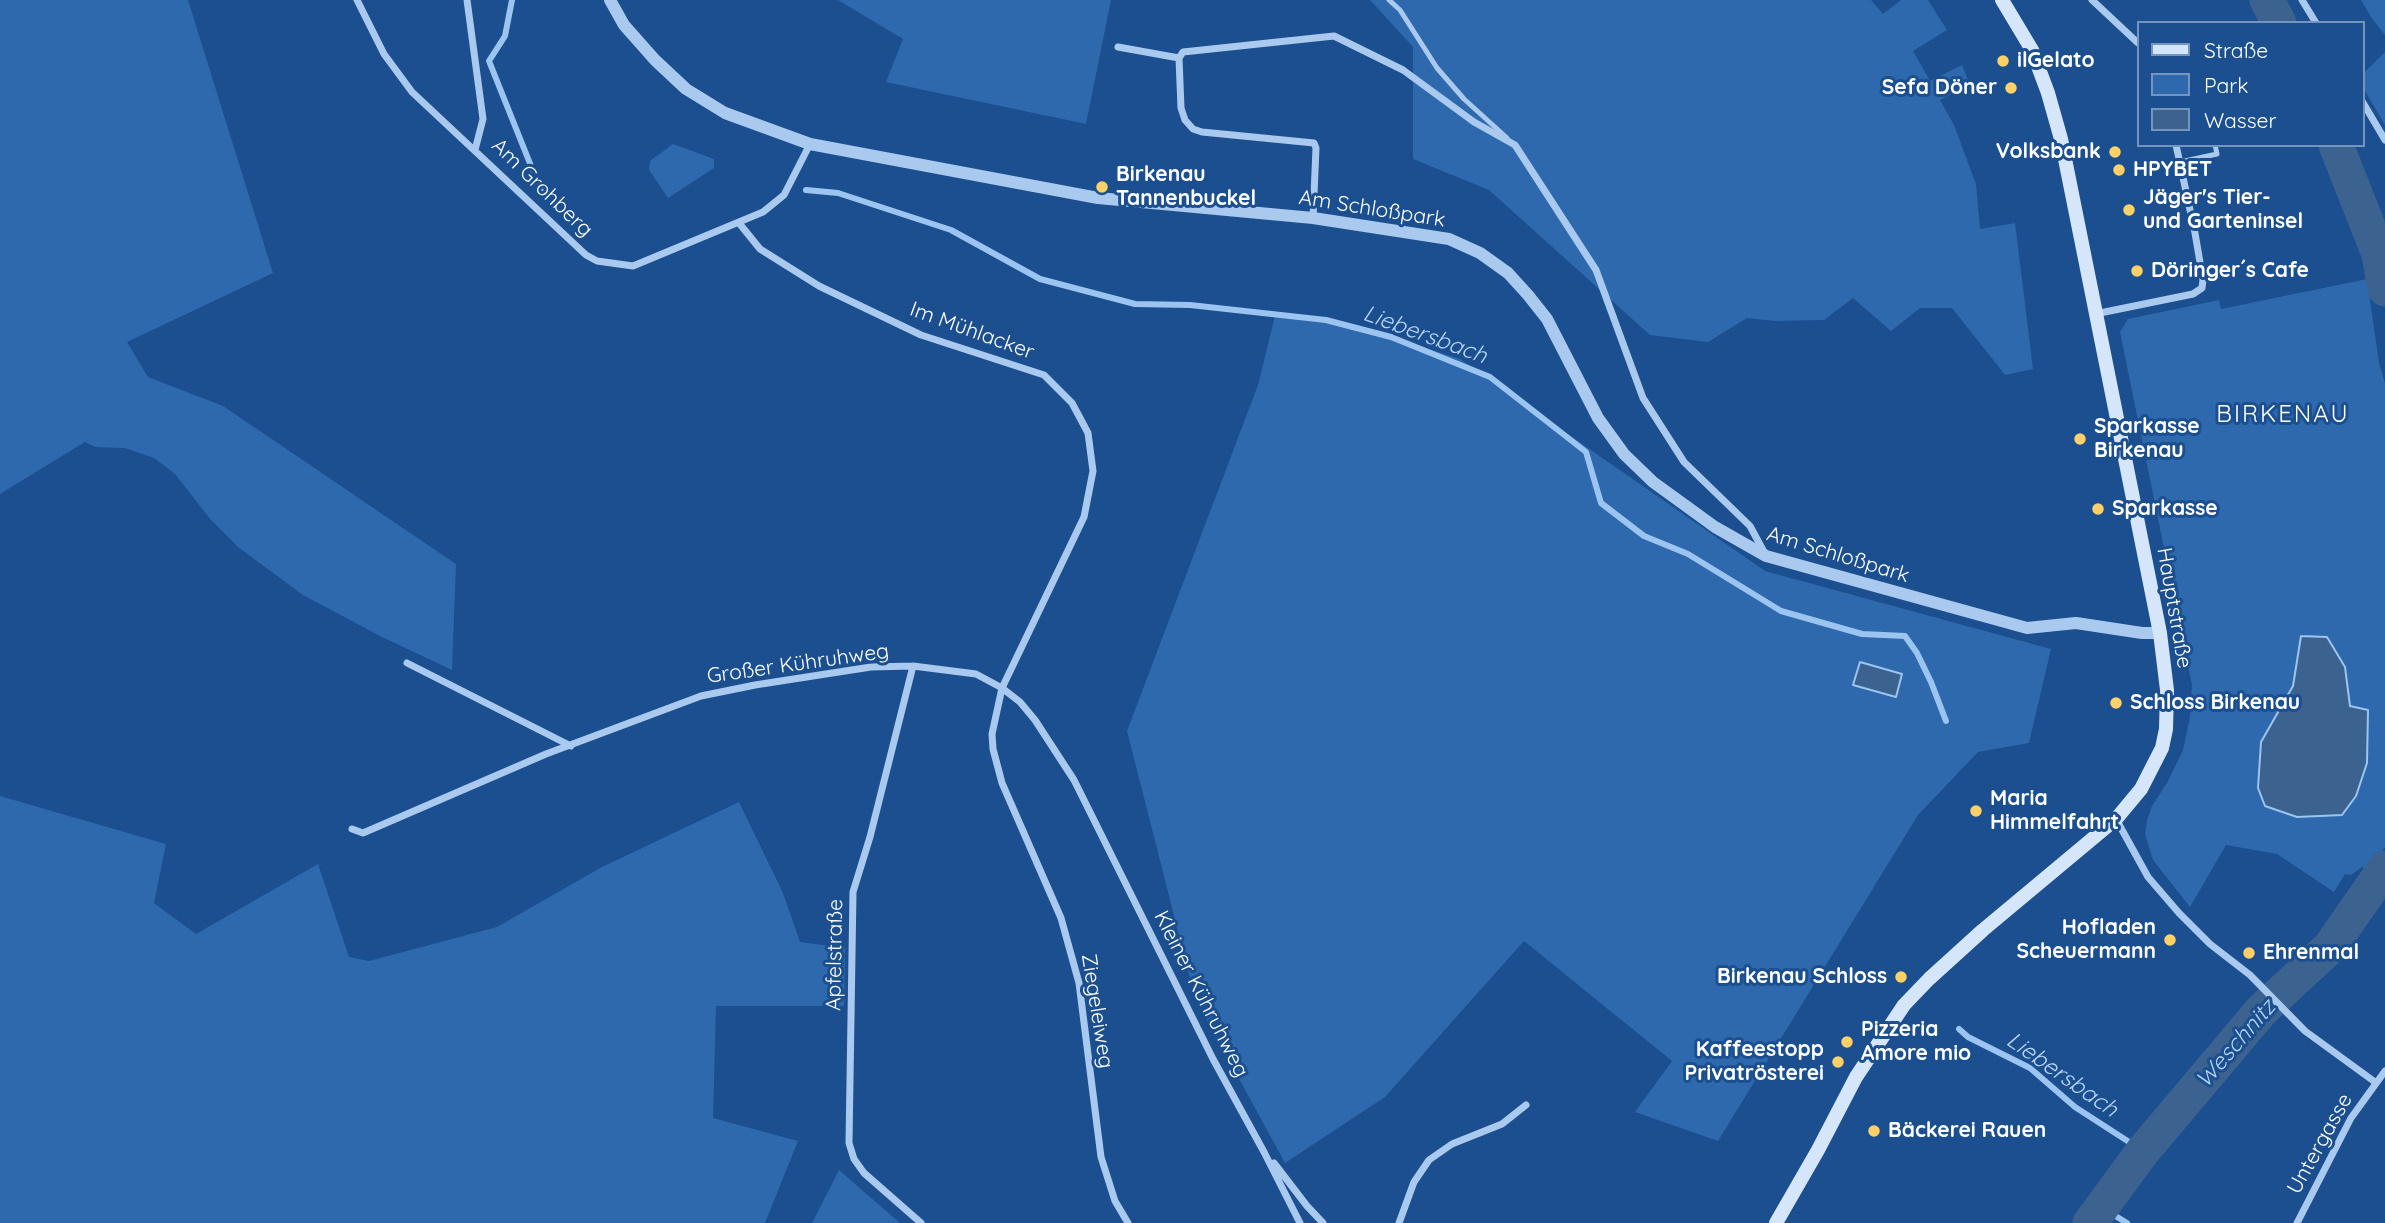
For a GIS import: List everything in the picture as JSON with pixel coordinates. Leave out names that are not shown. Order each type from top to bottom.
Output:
[{"type":"main road","name":"Hauptstraße","points":[[1776,1223],[1856,1077],[1904,1005],[1928,979],[1974,938],[2116,819],[2141,789],[2162,748],[2167,690],[2160,633],[2061,139],[2032,50],[2002,0]]},
{"type":"street","points":[[357,0],[370,30],[396,73],[412,92],[475,150]]},
{"type":"street","name":"Am Grohberg","points":[[467,0],[483,119],[475,150],[586,255],[597,261],[633,266],[762,212],[784,195],[810,145]]},
{"type":"street","name":"Am Schloßpark","points":[[610,0],[624,25],[655,60],[687,89],[725,113],[810,145],[1098,198],[1313,218],[1449,239],[1480,253],[1508,273],[1547,320],[1598,418],[1624,454],[1653,482],[1716,527],[1766,556],[2026,628],[2077,622],[2142,633],[2160,633]]},
{"type":"street","points":[[2092,0],[2136,41]]},
{"type":"street","points":[[2302,0],[2314,21]]},
{"type":"street","points":[[1313,218],[1314,143],[1193,129],[1182,113],[1179,58],[1185,51],[1334,36],[1403,70],[1474,122],[1515,145],[1596,270],[1643,398],[1684,462],[1750,526],[1766,556]]},
{"type":"street","points":[[1118,47],[1179,58]]},
{"type":"street","points":[[2364,104],[2385,140]]},
{"type":"street","points":[[2095,314],[2193,294],[2202,288],[2201,268],[2176,147]]},
{"type":"street","name":"Im Mühlacker","points":[[739,223],[760,249],[820,286],[921,335],[1044,375],[1072,403],[1088,433],[1093,471],[1084,517],[1002,688]]},
{"type":"street","points":[[407,663],[571,746]]},
{"type":"street","name":"Großer Kühruhweg","points":[[352,829],[363,834],[546,754],[701,696],[871,667],[913,666],[976,674],[1002,688],[1020,702],[1035,720],[1074,780]]},
{"type":"street","name":"Apfelstraße","points":[[913,666],[870,837],[853,892],[849,1143],[854,1160],[864,1174],[921,1223]]},
{"type":"street","name":"Ziegeleiweg","points":[[1002,688],[994,719],[993,749],[1002,783],[1061,918],[1079,983],[1101,1157],[1115,1201],[1128,1223]]},
{"type":"street","name":"Kleiner Kühruhweg","points":[[1074,780],[1213,1059],[1300,1223]]},
{"type":"street","points":[[2116,819],[2148,877],[2210,944],[2250,975],[2305,1031],[2375,1083]]},
{"type":"street","name":"Untergasse","points":[[2297,1223],[2351,1118],[2385,1071]]},
{"type":"street","points":[[1399,1223],[1414,1182],[1429,1160],[1452,1144],[1510,1120],[1526,1105]]},
{"type":"street","points":[[1264,1152],[1323,1223]]},
{"type":"lane","points":[[1389,0],[1400,10],[1437,68],[1455,89],[1515,145]]},
{"type":"lane","points":[[2180,162],[2217,154],[2215,147]]},
{"type":"green space","points":[[0,0],[188,0],[273,273],[127,342],[148,377],[223,406],[456,564],[452,670],[303,595],[238,547],[211,520],[175,474],[154,458],[125,448],[95,447],[85,442],[0,494]]},
{"type":"green space","points":[[838,0],[1111,0],[1086,124],[886,82],[903,39]]},
{"type":"green space","points":[[1370,0],[1871,0],[1883,14],[1901,0],[1928,0],[1947,30],[1913,51],[1930,81],[1962,65],[1970,85],[1940,100],[1954,125],[1976,184],[1980,229],[2015,223],[2033,369],[2005,375],[1952,308],[1920,308],[1891,331],[1853,298],[1824,320],[1775,321],[1747,318],[1708,342],[1650,335],[1489,190],[1413,159],[1413,47]]},
{"type":"green space","points":[[2361,0],[2385,0],[2385,35],[2371,17]]},
{"type":"green space","points":[[2385,52],[2385,125],[2364,89],[2364,73]]},
{"type":"green space","points":[[673,144],[714,159],[714,168],[668,198],[649,170],[650,161]]},
{"type":"green space","points":[[2367,279],[2379,363],[2385,383],[2385,847],[2367,871],[2362,867],[2351,875],[2345,874],[2334,892],[2277,854],[2226,845],[2190,907],[2153,860],[2145,834],[2152,806],[2183,750],[2190,717],[2192,685],[2120,332],[2128,319],[2219,300],[2221,309]]},
{"type":"green space","points":[[1275,316],[1349,324],[1460,359],[1765,571],[2051,649],[2029,743],[1978,752],[1918,815],[1718,1141],[1635,1112],[1672,1061],[1524,941],[1385,1097],[1285,1163],[1195,998],[1127,731],[1258,385]]},
{"type":"green space","points":[[0,796],[166,844],[154,903],[196,934],[318,864],[349,957],[369,961],[497,927],[602,867],[739,802],[783,893],[800,942],[845,948],[844,1006],[716,1006],[713,1118],[798,1141],[765,1223],[0,1223]]},
{"type":"green space","points":[[839,1170],[900,1223],[812,1223]]},
{"type":"water","points":[[2301,636],[2327,637],[2345,667],[2350,706],[2368,710],[2367,763],[2356,796],[2342,815],[2297,817],[2265,806],[2258,788],[2261,742],[2293,686]]},
{"type":"water","points":[[1860,662],[1902,674],[1896,697],[1853,685]]},
{"type":"waterway","name":"Liebersbach","points":[[512,0],[505,36],[489,61],[541,191]]},
{"type":"waterway","name":"Weschnitz","points":[[2267,0],[2278,21]]},
{"type":"waterway","name":"Weschnitz","points":[[2337,147],[2379,254],[2385,289]]},
{"type":"waterway","name":"Liebersbach","points":[[806,190],[838,193],[951,230],[1040,279],[1135,304],[1190,305],[1326,320],[1391,337],[1490,377],[1586,452],[1601,503],[1644,536],[1688,554],[1781,611],[1862,634],[1905,636],[1931,682],[1946,721]]},
{"type":"waterway","name":"Weschnitz","points":[[2090,1223],[2143,1151],[2261,1011],[2330,947],[2385,868]]},
{"type":"waterway","name":"Liebersbach","points":[[1959,1029],[1968,1037],[2030,1068],[2075,1107],[2143,1151]]},
{"type":"waterway","points":[[2101,1207],[2127,1223]]},
{"type":"place","name":"ilGelato","points":[[2003,61]]},
{"type":"place","name":"Sefa Döner","points":[[2011,88]]},
{"type":"place","name":"Volksbank","points":[[2115,152]]},
{"type":"place","name":"HPYBET","points":[[2119,170]]},
{"type":"place","name":"Birkenau Tannenbuckel","points":[[1102,187]]},
{"type":"place","name":"Jäger's Tier- und Garteninsel","points":[[2129,210]]},
{"type":"place","name":"Döringer´s Cafe","points":[[2137,271]]},
{"type":"place","name":"Sparkasse Birkenau","points":[[2080,439]]},
{"type":"place","name":"Sparkasse","points":[[2098,509]]},
{"type":"place","name":"Schloss Birkenau","points":[[2116,703]]},
{"type":"place","name":"Maria Himmelfahrt","points":[[1976,811]]},
{"type":"place","name":"Hofladen Scheuermann","points":[[2170,940]]},
{"type":"place","name":"Ehrenmal","points":[[2249,953]]},
{"type":"place","name":"Birkenau Schloss","points":[[1901,977]]},
{"type":"place","name":"Pizzeria Amore mio","points":[[1847,1042]]},
{"type":"place","name":"Kaffeestopp Privatrösterei","points":[[1838,1062]]},
{"type":"place","name":"Bäckerei Rauen","points":[[1874,1131]]},
{"type":"district","name":"BIRKENAU","points":[[2283,415]]}]
